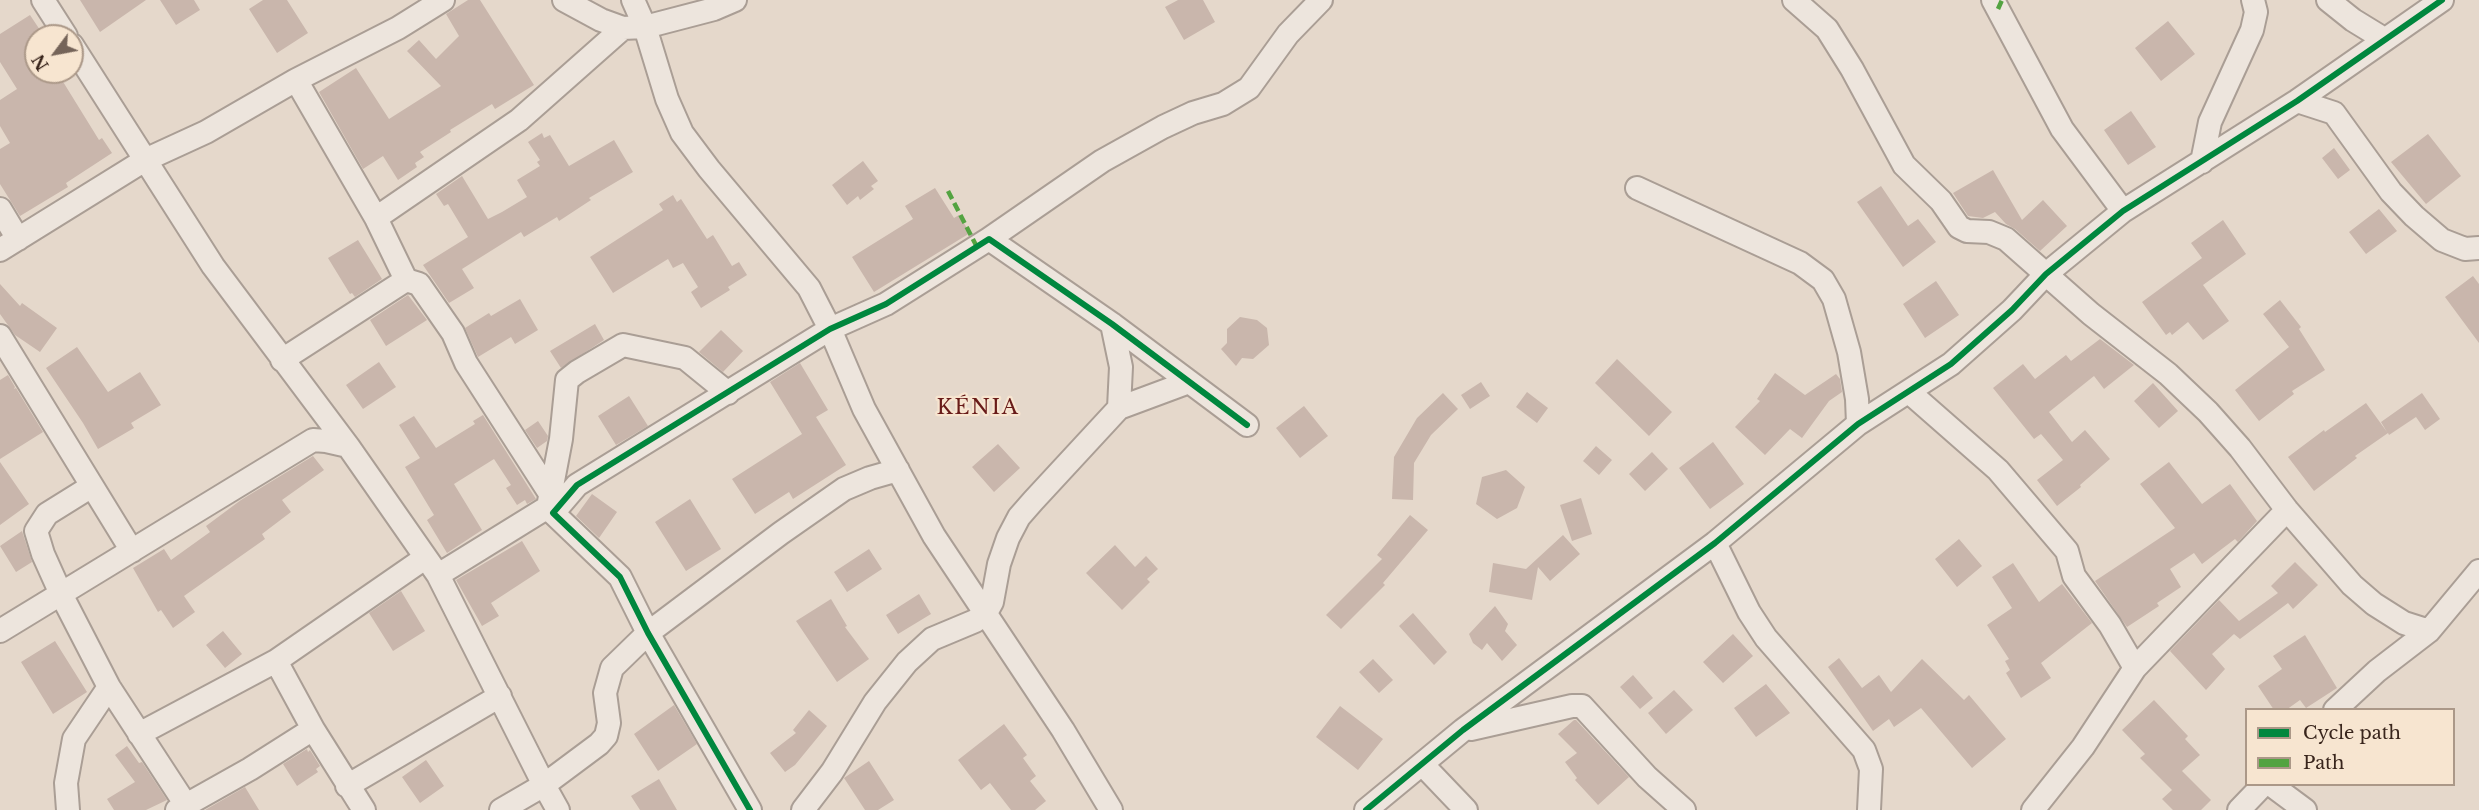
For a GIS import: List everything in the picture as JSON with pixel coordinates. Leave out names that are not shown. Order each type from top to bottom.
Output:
[{"type":"street","points":[[43,0],[58,24]]},
{"type":"street","points":[[0,209],[9,244],[145,160],[206,132],[296,80],[398,28],[443,0]]},
{"type":"street","points":[[564,0],[601,20],[634,27],[714,9],[735,0]]},
{"type":"street","points":[[633,0],[634,27],[682,133],[709,170],[809,288],[830,328],[864,409],[934,536],[1063,730],[1111,810]]},
{"type":"street","points":[[750,810],[648,633],[620,576],[553,513],[577,485],[830,328],[886,304],[989,239],[1102,160],[1193,113],[1223,104],[1249,88],[1288,34],[1320,0]]},
{"type":"street","points":[[1794,0],[1827,29],[1852,69],[1904,165],[1941,201],[1959,227],[1967,231],[1989,232],[2006,239],[2168,374],[2208,412],[2240,448],[2287,510],[2359,591],[2374,604],[2404,623],[2429,631]]},
{"type":"street","points":[[1993,0],[2062,129],[2123,211]]},
{"type":"street","points":[[2202,162],[2210,122],[2252,30],[2256,12],[2253,0]]},
{"type":"street","points":[[2328,0],[2352,20],[2384,39]]},
{"type":"street","points":[[1366,810],[1463,730],[1715,543],[1858,424],[1951,364],[2012,310],[2046,274],[2123,211],[2297,101],[2442,0]]},
{"type":"street","points":[[376,218],[519,120],[634,27]]},
{"type":"street","points":[[84,64],[213,266],[348,446],[431,567],[558,810]]},
{"type":"street","points":[[2334,113],[2344,69]]},
{"type":"street","points":[[296,80],[376,218],[406,280],[419,284],[453,333],[465,363],[549,492]]},
{"type":"street","points":[[2297,101],[2334,113],[2391,192],[2442,240],[2465,249],[2479,248]]},
{"type":"street","points":[[1637,188],[1800,262],[1822,280],[1834,298],[1849,352],[1857,399],[1858,424]]},
{"type":"street","points":[[989,239],[1112,324],[1247,425]]},
{"type":"street","points":[[282,360],[406,280]]},
{"type":"street","points":[[1112,324],[1121,367],[1119,408]]},
{"type":"street","points":[[0,336],[132,551]]},
{"type":"street","points":[[139,734],[276,661],[431,567],[548,507],[549,492],[561,439],[567,380],[623,345],[686,358],[728,393]]},
{"type":"street","points":[[803,810],[832,772],[875,702],[907,662],[932,639],[975,621],[986,613],[992,602],[999,564],[1019,517],[1119,408],[1189,382]]},
{"type":"street","points":[[1909,392],[1998,470],[2067,550],[2074,576],[2109,625],[2135,668]]},
{"type":"street","points":[[0,631],[313,440],[348,446]]},
{"type":"street","points":[[501,810],[544,785],[599,744],[606,736],[609,723],[605,693],[612,668],[648,633],[781,533],[844,489],[898,470]]},
{"type":"street","points":[[92,486],[47,514],[36,531],[43,554],[61,594],[109,687],[182,808],[313,729]]},
{"type":"street","points":[[2034,810],[2083,747],[2135,668],[2287,510]]},
{"type":"street","points":[[1715,543],[1749,612],[1766,638],[1864,750],[1870,769],[1869,810]]},
{"type":"street","points":[[2337,708],[2378,671],[2429,631],[2479,571]]},
{"type":"street","points":[[276,661],[313,729],[364,810]]},
{"type":"street","points":[[68,810],[66,783],[74,739],[109,687]]},
{"type":"street","points":[[347,786],[500,696]]},
{"type":"street","points":[[1463,730],[1572,706],[1582,706],[1647,777],[1684,810]]},
{"type":"street","points":[[1422,764],[1466,810]]},
{"type":"street","points":[[2239,810],[2262,786]]},
{"type":"street","points":[[2273,786],[2305,810]]},
{"type":"building","points":[[80,0],[146,0],[100,32]]},
{"type":"building","points":[[160,0],[194,0],[200,10],[176,25]]},
{"type":"building","points":[[263,0],[287,0],[308,33],[277,53],[249,9]]},
{"type":"building","points":[[468,0],[480,0],[534,85],[495,109],[492,104],[450,130],[451,132],[420,152],[424,157],[415,163],[417,167],[398,180],[383,156],[363,169],[319,92],[356,68],[389,119],[441,86],[407,51],[419,40],[436,59],[459,36],[446,14]]},
{"type":"building","points":[[1178,0],[1203,0],[1215,22],[1184,40],[1165,7]]},
{"type":"building","points":[[30,15],[36,24],[24,24],[24,84],[64,84],[99,140],[102,138],[112,153],[66,183],[68,187],[20,216],[0,184],[0,149],[10,143],[0,126],[0,100],[17,89],[0,62],[0,34]]},
{"type":"building","points":[[2168,21],[2195,54],[2161,81],[2135,48]]},
{"type":"building","points":[[2131,111],[2156,147],[2128,165],[2104,130]]},
{"type":"building","points":[[542,133],[544,138],[550,135],[569,166],[614,140],[633,172],[589,198],[591,200],[559,221],[557,217],[524,237],[521,232],[462,269],[474,288],[449,303],[423,265],[468,237],[448,204],[444,206],[436,194],[462,176],[488,219],[502,212],[527,197],[517,180],[540,166],[537,162],[540,160],[528,142]]},
{"type":"building","points":[[2428,134],[2461,176],[2426,204],[2391,162]]},
{"type":"building","points":[[2334,148],[2350,170],[2338,179],[2322,158]]},
{"type":"building","points":[[863,161],[878,181],[871,186],[874,189],[860,200],[858,196],[847,205],[832,185]]},
{"type":"building","points":[[1993,170],[2022,220],[2043,200],[2067,226],[2040,251],[2006,224],[1995,212],[1983,218],[1968,216],[1953,193]]},
{"type":"building","points":[[1881,186],[1908,226],[1918,219],[1936,242],[1903,267],[1857,202]]},
{"type":"building","points":[[935,188],[954,218],[959,215],[970,233],[874,292],[852,257],[913,219],[905,206]]},
{"type":"building","points":[[673,195],[677,202],[681,199],[707,239],[713,235],[732,266],[739,262],[747,275],[728,287],[730,290],[701,308],[691,292],[698,287],[683,263],[673,268],[668,259],[613,293],[590,257],[663,210],[659,204]]},
{"type":"building","points":[[2379,209],[2397,231],[2366,254],[2349,232]]},
{"type":"building","points":[[2223,220],[2246,254],[2203,285],[2229,321],[2203,340],[2188,322],[2172,335],[2170,332],[2166,335],[2142,302],[2202,258],[2191,243]]},
{"type":"building","points":[[358,240],[382,279],[355,297],[352,293],[350,294],[328,258]]},
{"type":"building","points":[[2473,276],[2479,284],[2479,343],[2445,297]]},
{"type":"building","points":[[1936,281],[1959,315],[1925,338],[1903,304]]},
{"type":"building","points":[[0,284],[20,306],[22,303],[57,328],[40,352],[15,335],[0,314]]},
{"type":"building","points":[[408,295],[427,320],[386,346],[370,320]]},
{"type":"building","points":[[520,299],[538,330],[515,344],[511,337],[478,357],[465,328],[489,313],[491,316]]},
{"type":"building","points":[[2280,300],[2301,327],[2299,329],[2325,370],[2292,391],[2294,394],[2259,421],[2235,390],[2289,347],[2263,314]]},
{"type":"building","points":[[1240,317],[1257,320],[1267,328],[1269,345],[1253,359],[1242,358],[1236,366],[1221,349],[1227,343],[1227,329]]},
{"type":"building","points":[[595,324],[604,340],[561,368],[550,351]]},
{"type":"building","points":[[721,330],[743,351],[723,372],[699,352]]},
{"type":"building","points":[[2100,339],[2134,365],[2104,389],[2094,376],[2049,412],[2072,442],[2085,430],[2110,459],[2057,506],[2037,480],[2063,460],[2041,434],[2034,439],[1993,388],[2023,364],[2035,379],[2066,355],[2071,361]]},
{"type":"building","points":[[77,347],[108,392],[140,372],[161,405],[131,423],[134,428],[98,449],[46,368]]},
{"type":"building","points":[[1617,359],[1672,412],[1649,436],[1595,383]]},
{"type":"building","points":[[379,362],[396,387],[363,409],[346,385]]},
{"type":"building","points":[[800,363],[828,410],[816,417],[846,465],[793,499],[789,492],[755,514],[732,479],[802,434],[770,382]]},
{"type":"building","points":[[1775,373],[1805,395],[1836,374],[1840,379],[1842,392],[1829,401],[1802,438],[1790,429],[1765,455],[1735,427],[1760,401],[1757,399]]},
{"type":"building","points":[[8,375],[14,389],[16,388],[43,432],[0,459],[0,380]]},
{"type":"building","points":[[1481,382],[1490,396],[1470,409],[1461,395]]},
{"type":"building","points":[[2153,383],[2178,411],[2159,428],[2134,401]]},
{"type":"building","points":[[1527,392],[1548,408],[1537,423],[1516,407]]},
{"type":"building","points":[[1443,393],[1458,409],[1431,435],[1414,463],[1413,500],[1392,499],[1394,457],[1417,418]]},
{"type":"building","points":[[2422,393],[2440,419],[2425,430],[2416,417],[2389,435],[2388,433],[2355,456],[2357,458],[2314,491],[2288,457],[2366,403],[2387,432],[2381,422]]},
{"type":"building","points":[[629,396],[648,426],[616,445],[598,416]]},
{"type":"building","points":[[1304,406],[1328,436],[1300,458],[1276,428]]},
{"type":"building","points":[[483,415],[536,499],[527,504],[525,500],[517,505],[506,488],[511,485],[494,459],[454,484],[482,530],[447,553],[427,520],[434,515],[405,467],[420,458],[399,425],[414,416],[436,448],[475,424],[473,421]]},
{"type":"building","points":[[538,421],[548,436],[547,441],[537,448],[525,430]]},
{"type":"building","points":[[1713,442],[1744,484],[1710,509],[1679,468]]},
{"type":"building","points":[[998,444],[1020,468],[994,492],[972,467]]},
{"type":"building","points":[[1596,446],[1612,460],[1599,475],[1583,461]]},
{"type":"building","points":[[1652,452],[1668,469],[1645,491],[1629,474]]},
{"type":"building","points":[[313,456],[324,470],[282,500],[291,512],[262,534],[265,539],[184,596],[195,612],[173,628],[161,610],[158,612],[133,568],[164,549],[171,560],[210,532],[206,526],[241,500]]},
{"type":"building","points":[[0,462],[29,504],[0,525]]},
{"type":"building","points":[[2169,462],[2202,504],[2230,484],[2257,521],[2238,542],[2235,539],[2202,564],[2194,553],[2170,569],[2181,587],[2157,603],[2159,606],[2127,627],[2095,581],[2175,528],[2140,484]]},
{"type":"building","points":[[1506,470],[1525,487],[1517,508],[1497,519],[1476,504],[1482,477]]},
{"type":"building","points":[[592,494],[617,512],[599,538],[576,516]]},
{"type":"building","points":[[1581,498],[1592,534],[1572,541],[1560,505]]},
{"type":"building","points":[[690,499],[721,549],[686,571],[655,522]]},
{"type":"building","points":[[1410,515],[1428,530],[1383,583],[1385,585],[1341,629],[1326,615],[1382,559],[1377,555]]},
{"type":"building","points":[[22,531],[32,562],[16,572],[0,546]]},
{"type":"building","points":[[1563,535],[1580,554],[1550,581],[1538,567],[1532,600],[1489,592],[1493,563],[1526,569]]},
{"type":"building","points":[[1959,539],[1982,566],[1957,587],[1935,559]]},
{"type":"building","points":[[522,541],[540,571],[491,603],[499,616],[482,626],[456,580]]},
{"type":"building","points":[[1115,545],[1135,567],[1146,556],[1158,569],[1147,579],[1150,582],[1122,610],[1086,573]]},
{"type":"building","points":[[869,549],[882,569],[847,592],[834,572]]},
{"type":"building","points":[[2295,562],[2318,585],[2293,609],[2288,603],[2240,639],[2234,634],[2212,654],[2225,669],[2206,690],[2170,651],[2219,600],[2239,621],[2278,593],[2271,586]]},
{"type":"building","points":[[2013,563],[2039,602],[2062,584],[2092,623],[2041,663],[2051,678],[2021,698],[2006,673],[2010,670],[2005,661],[2009,659],[1987,625],[2012,608],[1992,577]]},
{"type":"building","points":[[401,591],[425,631],[393,651],[369,613]]},
{"type":"building","points":[[919,594],[931,614],[898,634],[886,615]]},
{"type":"building","points":[[831,599],[847,626],[845,627],[869,659],[837,682],[796,621]]},
{"type":"building","points":[[1495,606],[1508,624],[1505,631],[1517,645],[1502,661],[1487,643],[1482,650],[1473,643],[1469,634]]},
{"type":"building","points":[[1413,613],[1447,652],[1434,665],[1399,626]]},
{"type":"building","points":[[223,631],[242,654],[225,668],[206,645]]},
{"type":"building","points":[[1733,634],[1753,656],[1723,683],[1703,662]]},
{"type":"building","points":[[2305,635],[2337,688],[2306,708],[2300,700],[2289,708],[2273,708],[2258,686],[2282,669],[2273,656]]},
{"type":"building","points":[[55,641],[87,692],[53,714],[21,662]]},
{"type":"building","points":[[1839,658],[1862,688],[1879,675],[1891,692],[1922,659],[1964,700],[1969,695],[2006,739],[1972,768],[1921,708],[1894,727],[1889,719],[1873,731],[1828,667]]},
{"type":"building","points":[[1373,659],[1393,680],[1379,693],[1359,672]]},
{"type":"building","points":[[1633,675],[1653,698],[1640,709],[1620,687]]},
{"type":"building","points":[[1766,684],[1790,713],[1756,737],[1734,708]]},
{"type":"building","points":[[1674,690],[1693,710],[1666,734],[1648,713]]},
{"type":"building","points":[[2154,700],[2188,736],[2185,739],[2200,755],[2182,771],[2211,800],[2201,810],[2173,810],[2162,799],[2172,790],[2140,758],[2145,754],[2122,730]]},
{"type":"building","points":[[674,705],[697,744],[658,771],[634,734]]},
{"type":"building","points":[[1340,706],[1383,739],[1358,770],[1316,737]]},
{"type":"building","points":[[809,710],[827,726],[795,765],[785,772],[770,753],[796,733],[793,730]]},
{"type":"building","points":[[1574,720],[1629,777],[1598,805],[1575,780],[1577,778],[1565,762],[1577,753],[1558,734]]},
{"type":"building","points":[[1004,724],[1027,755],[1023,758],[1036,776],[1030,781],[1046,801],[1035,810],[1011,810],[990,783],[981,790],[958,760]]},
{"type":"building","points":[[127,746],[139,763],[142,762],[167,800],[146,810],[114,810],[107,799],[135,782],[115,755]]},
{"type":"building","points":[[307,749],[320,766],[316,769],[318,772],[297,786],[283,764]]},
{"type":"building","points":[[426,760],[444,786],[420,803],[402,777]]},
{"type":"building","points":[[869,761],[894,800],[878,810],[865,810],[844,778]]},
{"type":"building","points":[[659,779],[677,810],[640,810],[631,796]]},
{"type":"building","points":[[245,787],[259,810],[205,810]]},
{"type":"marked path","points":[[1998,9],[2002,0]]},
{"type":"marked path","points":[[948,191],[977,247]]},
{"type":"cycle path","points":[[1366,810],[1463,730],[1715,543],[1858,424],[1951,364],[2012,310],[2046,274],[2123,211],[2297,101],[2442,0]]},
{"type":"cycle path","points":[[750,810],[648,633],[620,577],[553,513],[577,485],[830,329],[886,304],[989,239],[1112,324],[1247,425]]},
{"type":"district","name":"KÉNIA","points":[[978,408]]}]
